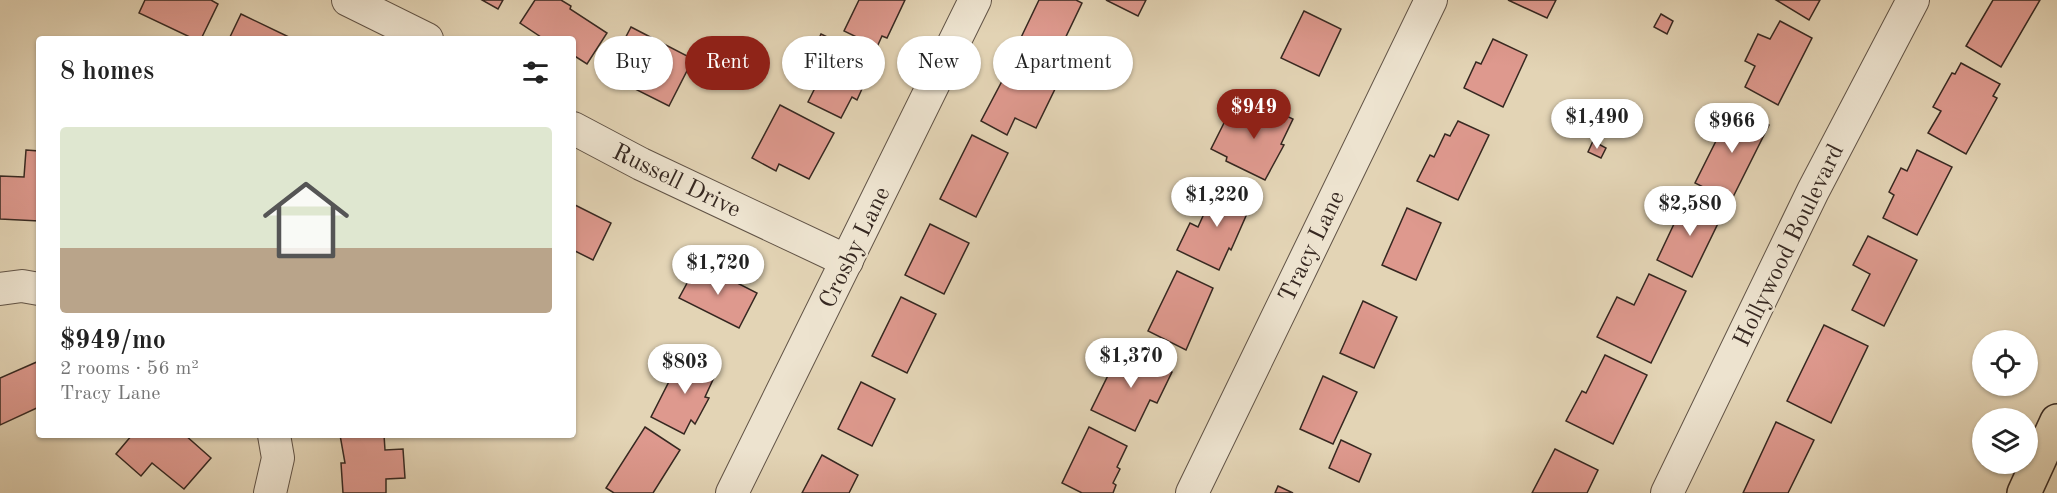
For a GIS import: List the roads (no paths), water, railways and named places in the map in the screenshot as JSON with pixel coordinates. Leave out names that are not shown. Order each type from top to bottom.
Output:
[{"type":"main road","points":[[2024,493],[2057,421]]},
{"type":"street","points":[[348,0],[421,36]]},
{"type":"street","name":"Crosby Lane","points":[[732,493],[975,0]]},
{"type":"street","name":"Tracy Lane","points":[[1192,493],[1431,0]]},
{"type":"street","name":"Hollywood Boulevard","points":[[1667,493],[1813,191],[1913,0]]},
{"type":"street","name":"Russell Drive","points":[[576,130],[641,164],[847,261]]},
{"type":"street","points":[[0,289],[22,286],[36,288]]},
{"type":"street","points":[[270,493],[278,458],[275,438]]}]
